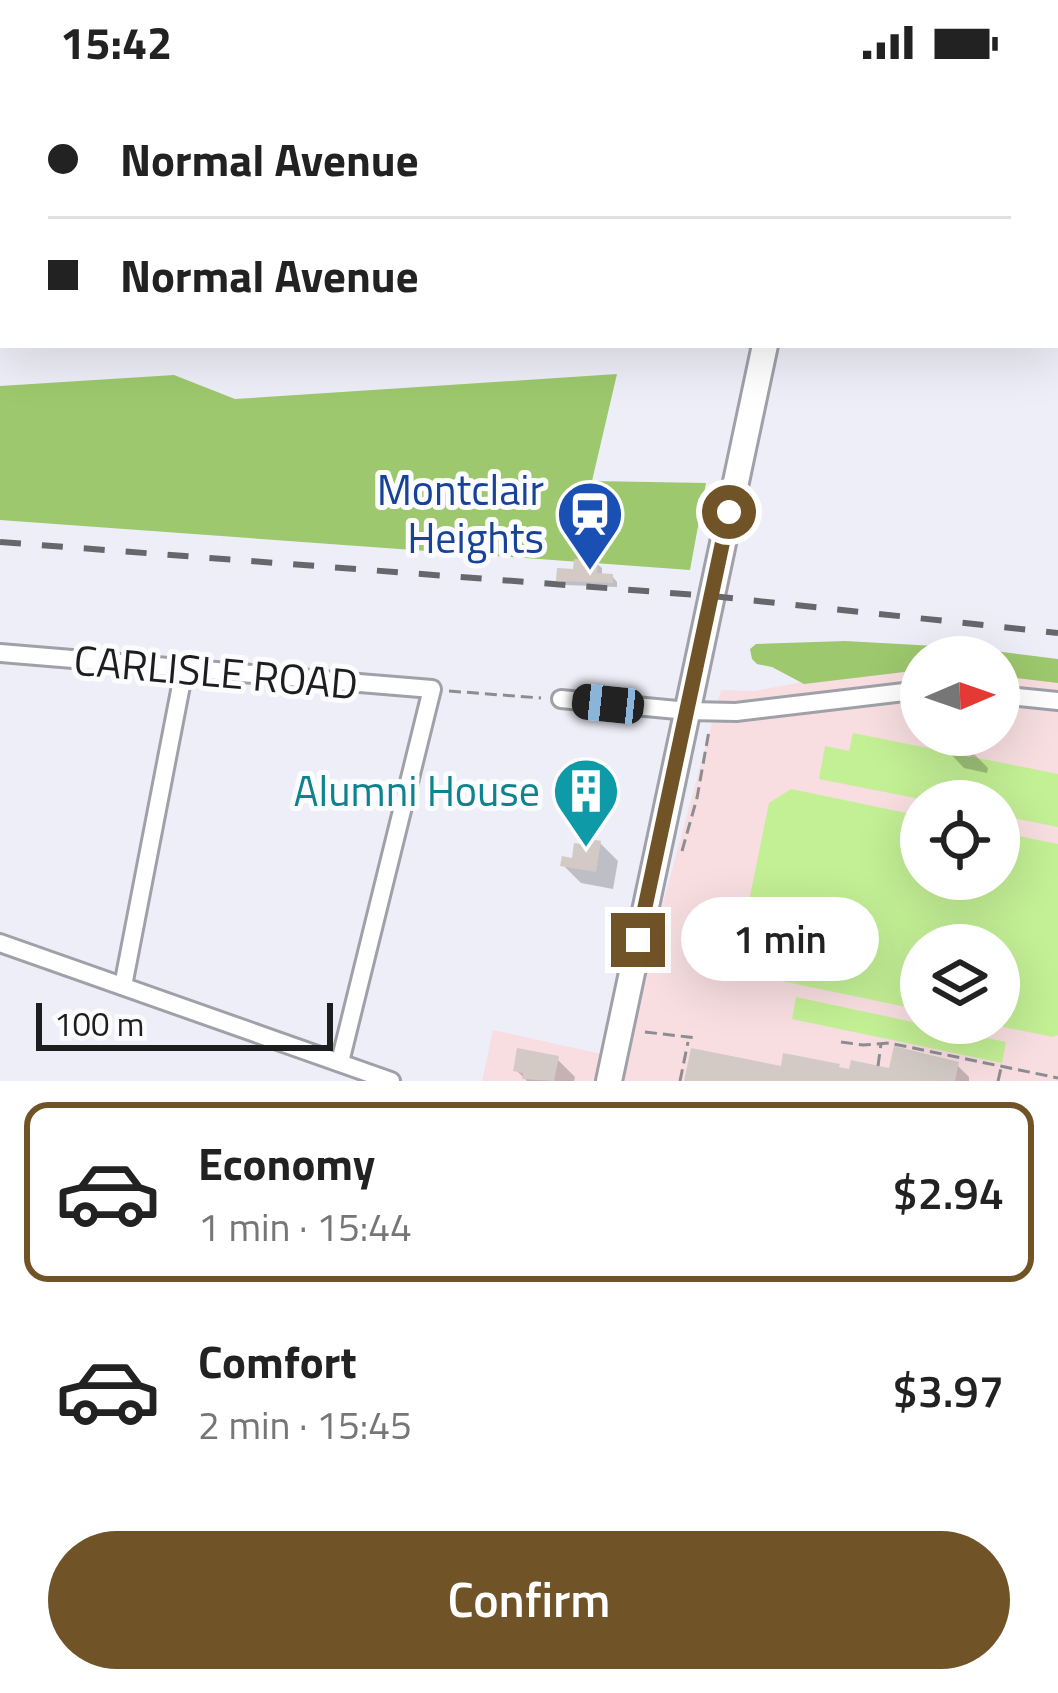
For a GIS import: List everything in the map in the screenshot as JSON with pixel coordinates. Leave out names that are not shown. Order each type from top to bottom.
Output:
[{"type":"street","points":[[608,1081],[764,348]]},
{"type":"street","name":"CARLISLE ROAD","points":[[0,653],[431,689]]},
{"type":"street","points":[[123,986],[184,670]]},
{"type":"street","points":[[340,1062],[431,689]]},
{"type":"street","points":[[561,699],[688,711],[770,709],[900,693]]},
{"type":"street","points":[[1020,697],[1058,701]]},
{"type":"street","points":[[0,943],[391,1081]]},
{"type":"path","points":[[431,689],[561,699]]},
{"type":"path","points":[[640,1032],[697,1038]]},
{"type":"path","points":[[680,1081],[689,1039]]},
{"type":"path","points":[[841,1042],[889,1043],[1058,1078]]},
{"type":"path","points":[[878,1066],[881,1044]]},
{"type":"path","points":[[998,1081],[1001,1066]]},
{"type":"shaded area","points":[[900,663],[900,756],[1020,756],[1020,667],[1058,672],[1058,1081],[482,1081],[493,1030],[629,1060],[654,936],[721,690],[755,691]]},
{"type":"green space","points":[[617,374],[592,481],[706,483],[690,570],[0,520],[0,386],[174,375],[235,399]]},
{"type":"green space","points":[[756,644],[900,644],[900,673],[804,684],[757,664],[750,649]]},
{"type":"green space","points":[[1020,654],[1058,659],[1058,683],[1020,678]]},
{"type":"green space","points":[[853,733],[900,742],[900,756],[968,756],[1058,774],[1058,827],[1020,819],[1020,780],[900,780],[900,795],[819,779],[825,746],[849,751]]},
{"type":"green space","points":[[791,789],[900,812],[900,900],[1020,900],[1020,836],[1058,844],[1058,1035],[1020,1030],[1020,924],[900,924],[900,1006],[753,975],[739,950],[769,803]]},
{"type":"green space","points":[[796,997],[900,1019],[900,1042],[792,1019]]},
{"type":"green space","points":[[911,1044],[1006,1044],[1002,1063]]},
{"type":"building","points":[[574,559],[598,560],[597,573],[613,574],[613,583],[556,581],[557,568],[573,569]]},
{"type":"building","name":"Alumni House","points":[[582,837],[601,841],[596,872],[560,866],[562,856],[572,858],[574,843],[581,844]]},
{"type":"building","points":[[894,1046],[959,1062],[955,1081],[684,1081],[691,1048],[781,1066],[783,1053],[849,1069],[851,1060],[889,1068]]},
{"type":"building","points":[[517,1048],[559,1056],[554,1081],[522,1079],[523,1073],[513,1071]]},
{"type":"railway","points":[[0,542],[711,596],[1058,633]]},
{"type":"place","name":"Montclair Heights","points":[[590,573]]},
{"type":"place","name":"Alumni House","points":[[586,850]]},
{"type":"route","points":[[638,940],[729,512]]}]
